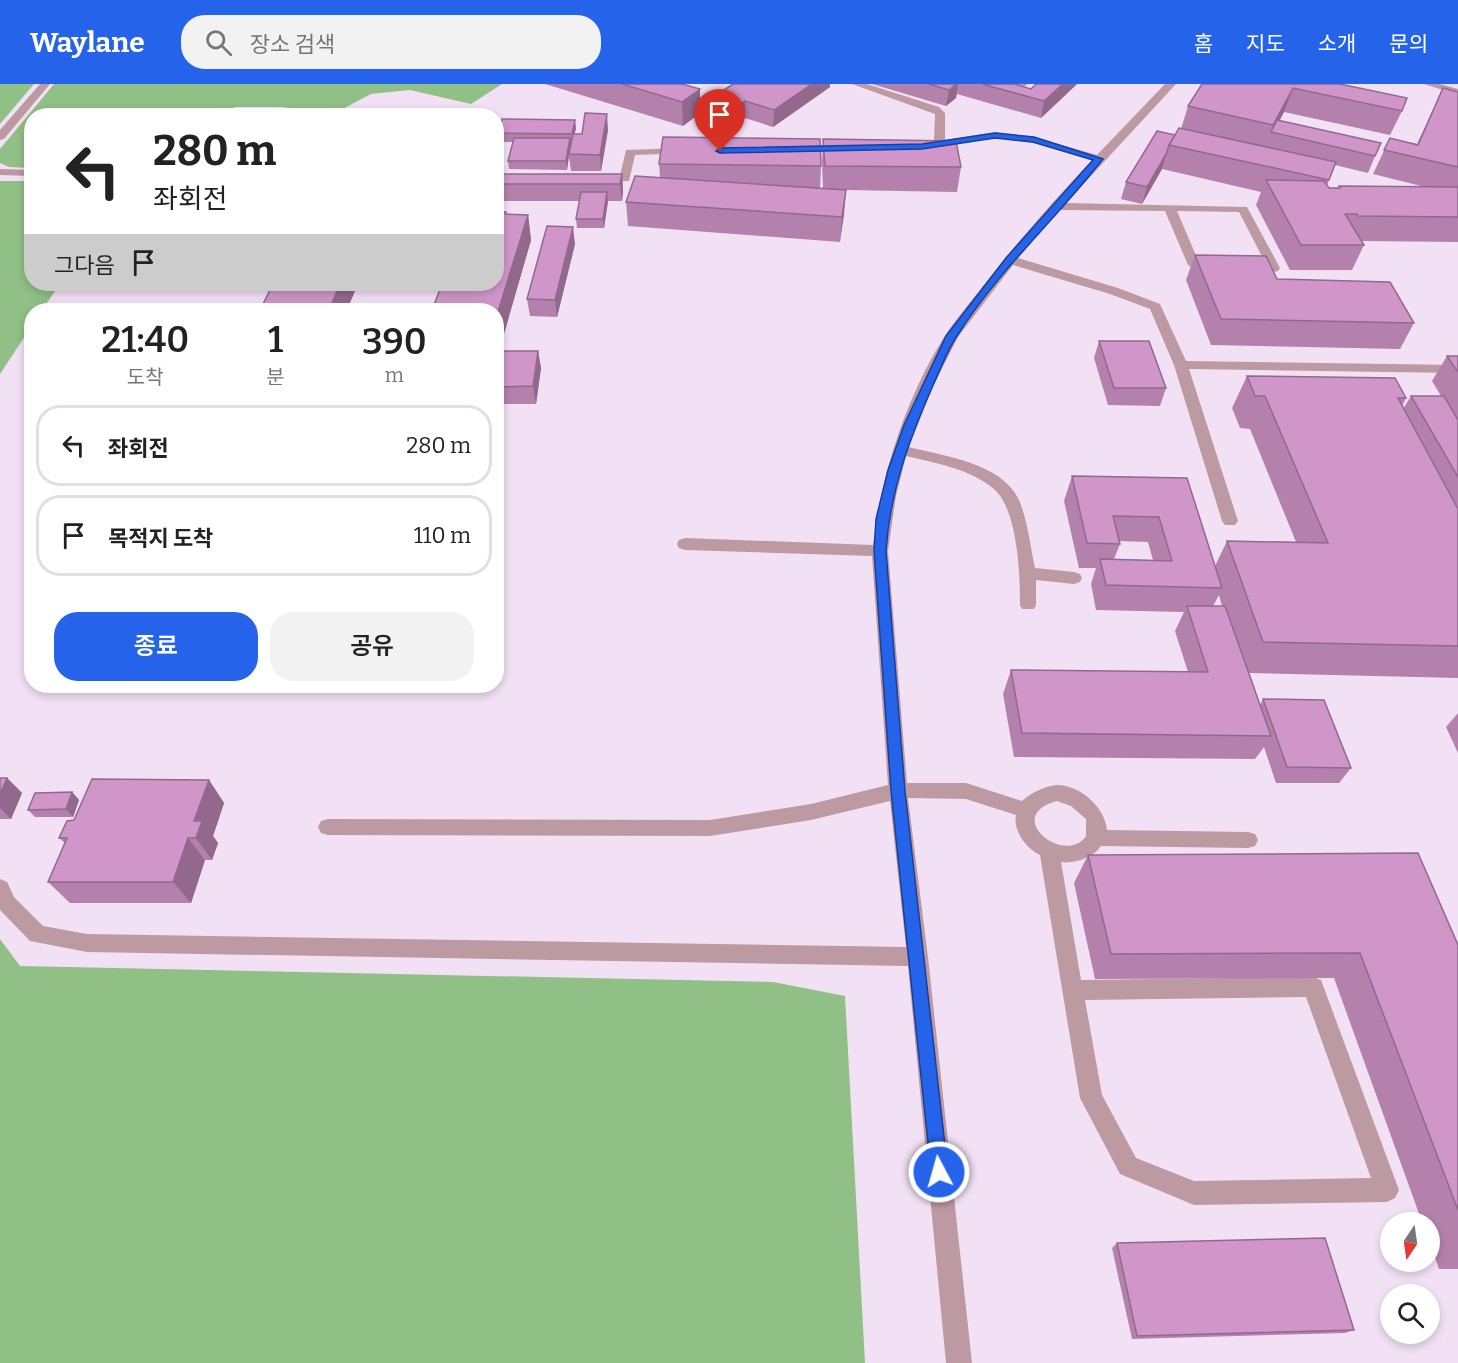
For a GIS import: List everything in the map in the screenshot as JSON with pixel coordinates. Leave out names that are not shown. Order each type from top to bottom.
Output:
[{"type":"street","points":[[25,108],[45,84]]},
{"type":"street","points":[[857,84],[935,109],[940,113],[939,144]]},
{"type":"street","points":[[986,84],[1013,92],[1023,84]]},
{"type":"street","points":[[959,1363],[918,957],[898,791],[880,551],[882,519],[893,470],[910,425],[951,336],[1010,260],[1099,159],[1171,84]]},
{"type":"street","points":[[1429,84],[1458,92]]},
{"type":"street","points":[[0,137],[24,109]]},
{"type":"street","points":[[922,147],[995,135],[1034,140],[1099,159]]},
{"type":"street","points":[[590,179],[625,179],[630,152],[700,151]]},
{"type":"street","points":[[0,172],[24,173]]},
{"type":"street","points":[[1058,206],[1243,209],[1274,268]]},
{"type":"street","points":[[1170,208],[1194,265]]},
{"type":"street","points":[[1010,260],[1114,291],[1155,307],[1181,365],[1230,521]]},
{"type":"street","points":[[1181,365],[1458,369]]},
{"type":"street","points":[[901,450],[951,463],[990,478],[1007,493],[1017,516],[1028,573],[1028,605]]},
{"type":"street","points":[[685,544],[880,551]]},
{"type":"street","points":[[1028,573],[1074,578]]},
{"type":"street","points":[[328,827],[710,828],[811,812],[898,791],[939,789],[966,791],[1025,810]]},
{"type":"street","points":[[1057,793],[1071,796],[1093,814],[1097,826],[1096,838],[1089,848],[1078,853],[1064,855],[1049,852],[1027,833],[1023,821],[1025,810],[1032,800],[1043,794],[1057,793]]},
{"type":"street","points":[[1096,838],[1248,840]]},
{"type":"street","points":[[1049,852],[1072,990],[1091,1098],[1128,1166],[1194,1193],[1387,1190],[1313,987],[1072,990]]},
{"type":"street","points":[[0,888],[7,903],[37,934],[87,943],[918,957]]},
{"type":"green space","points":[[0,84],[34,84],[0,124]]},
{"type":"green space","points":[[54,84],[502,84],[471,104],[410,90],[371,94],[344,108],[34,108]]},
{"type":"green space","points":[[24,120],[24,168],[9,167],[0,163],[0,149]]},
{"type":"green space","points":[[0,181],[24,181],[24,291],[55,291],[47,303],[24,303],[24,338],[0,374]]},
{"type":"green space","points":[[0,939],[20,966],[773,982],[845,996],[865,1363],[0,1363]]},
{"type":"building","points":[[622,84],[682,84],[700,89],[682,102]]},
{"type":"building","points":[[733,84],[812,84],[774,110],[745,101],[734,109],[707,101]]},
{"type":"building","points":[[929,84],[956,84],[949,90]]},
{"type":"building","points":[[982,84],[1014,84],[1031,89],[1036,84],[1063,84],[1044,101]]},
{"type":"building","points":[[1202,84],[1340,84],[1407,98],[1402,111],[1293,88],[1273,125],[1188,106]]},
{"type":"building","points":[[1443,88],[1458,92],[1458,167],[1384,150],[1390,138],[1418,145]]},
{"type":"building","points":[[585,113],[607,114],[600,155],[569,154],[573,134],[582,134]]},
{"type":"building","points":[[504,119],[575,120],[572,134],[504,133]]},
{"type":"building","points":[[1277,120],[1381,143],[1375,156],[1271,132]]},
{"type":"building","points":[[1179,128],[1336,162],[1329,180],[1169,145]]},
{"type":"building","points":[[1157,131],[1175,135],[1147,187],[1126,182]]},
{"type":"building","points":[[663,137],[820,139],[821,166],[659,164]]},
{"type":"building","points":[[514,138],[570,138],[566,161],[508,161]]},
{"type":"building","points":[[823,139],[956,141],[961,167],[825,166]]},
{"type":"building","points":[[504,174],[622,174],[620,184],[504,184]]},
{"type":"building","points":[[635,176],[846,190],[842,217],[626,202]]},
{"type":"building","points":[[1266,180],[1324,181],[1329,188],[1340,188],[1339,186],[1458,187],[1458,217],[1345,214],[1364,245],[1301,245]]},
{"type":"building","points":[[581,192],[607,192],[603,219],[576,219]]},
{"type":"building","points":[[504,212],[505,214],[528,215],[501,303],[435,303],[439,291],[504,291]]},
{"type":"building","points":[[547,226],[573,227],[555,300],[527,299]]},
{"type":"building","points":[[1195,255],[1266,256],[1277,279],[1390,282],[1414,323],[1221,319]]},
{"type":"building","points":[[270,291],[337,291],[332,303],[264,303]]},
{"type":"building","points":[[1099,341],[1149,341],[1166,388],[1114,388]]},
{"type":"building","points":[[504,351],[538,351],[533,386],[504,387]]},
{"type":"building","points":[[1447,356],[1458,356],[1458,372]]},
{"type":"building","points":[[1247,376],[1395,378],[1406,398],[1398,398],[1458,509],[1458,646],[1263,642],[1227,541],[1328,543],[1265,396],[1255,396]]},
{"type":"building","points":[[1411,396],[1444,396],[1458,420],[1458,477]]},
{"type":"building","points":[[1072,476],[1187,478],[1222,588],[1106,585],[1100,559],[1172,561],[1159,517],[1113,516],[1120,544],[1087,543]]},
{"type":"building","points":[[1187,606],[1225,606],[1271,736],[1022,733],[1011,670],[1208,672]]},
{"type":"building","points":[[1263,699],[1324,700],[1351,768],[1287,767]]},
{"type":"building","points":[[0,778],[7,778],[0,794]]},
{"type":"building","points":[[92,779],[209,780],[194,821],[202,821],[196,838],[188,838],[173,882],[48,882],[67,838],[59,838],[67,821],[74,820]]},
{"type":"building","points":[[72,792],[66,809],[28,810],[35,793]]},
{"type":"building","points":[[1418,853],[1458,945],[1458,1210],[1360,953],[1111,954],[1088,855]]},
{"type":"building","points":[[1325,1238],[1354,1330],[1137,1336],[1117,1243]]},
{"type":"route","points":[[720,151],[922,147],[995,135],[1034,140],[1099,159],[1010,260],[951,336],[910,425],[893,470],[882,519],[880,551],[898,791],[918,957],[939,1172]]}]
